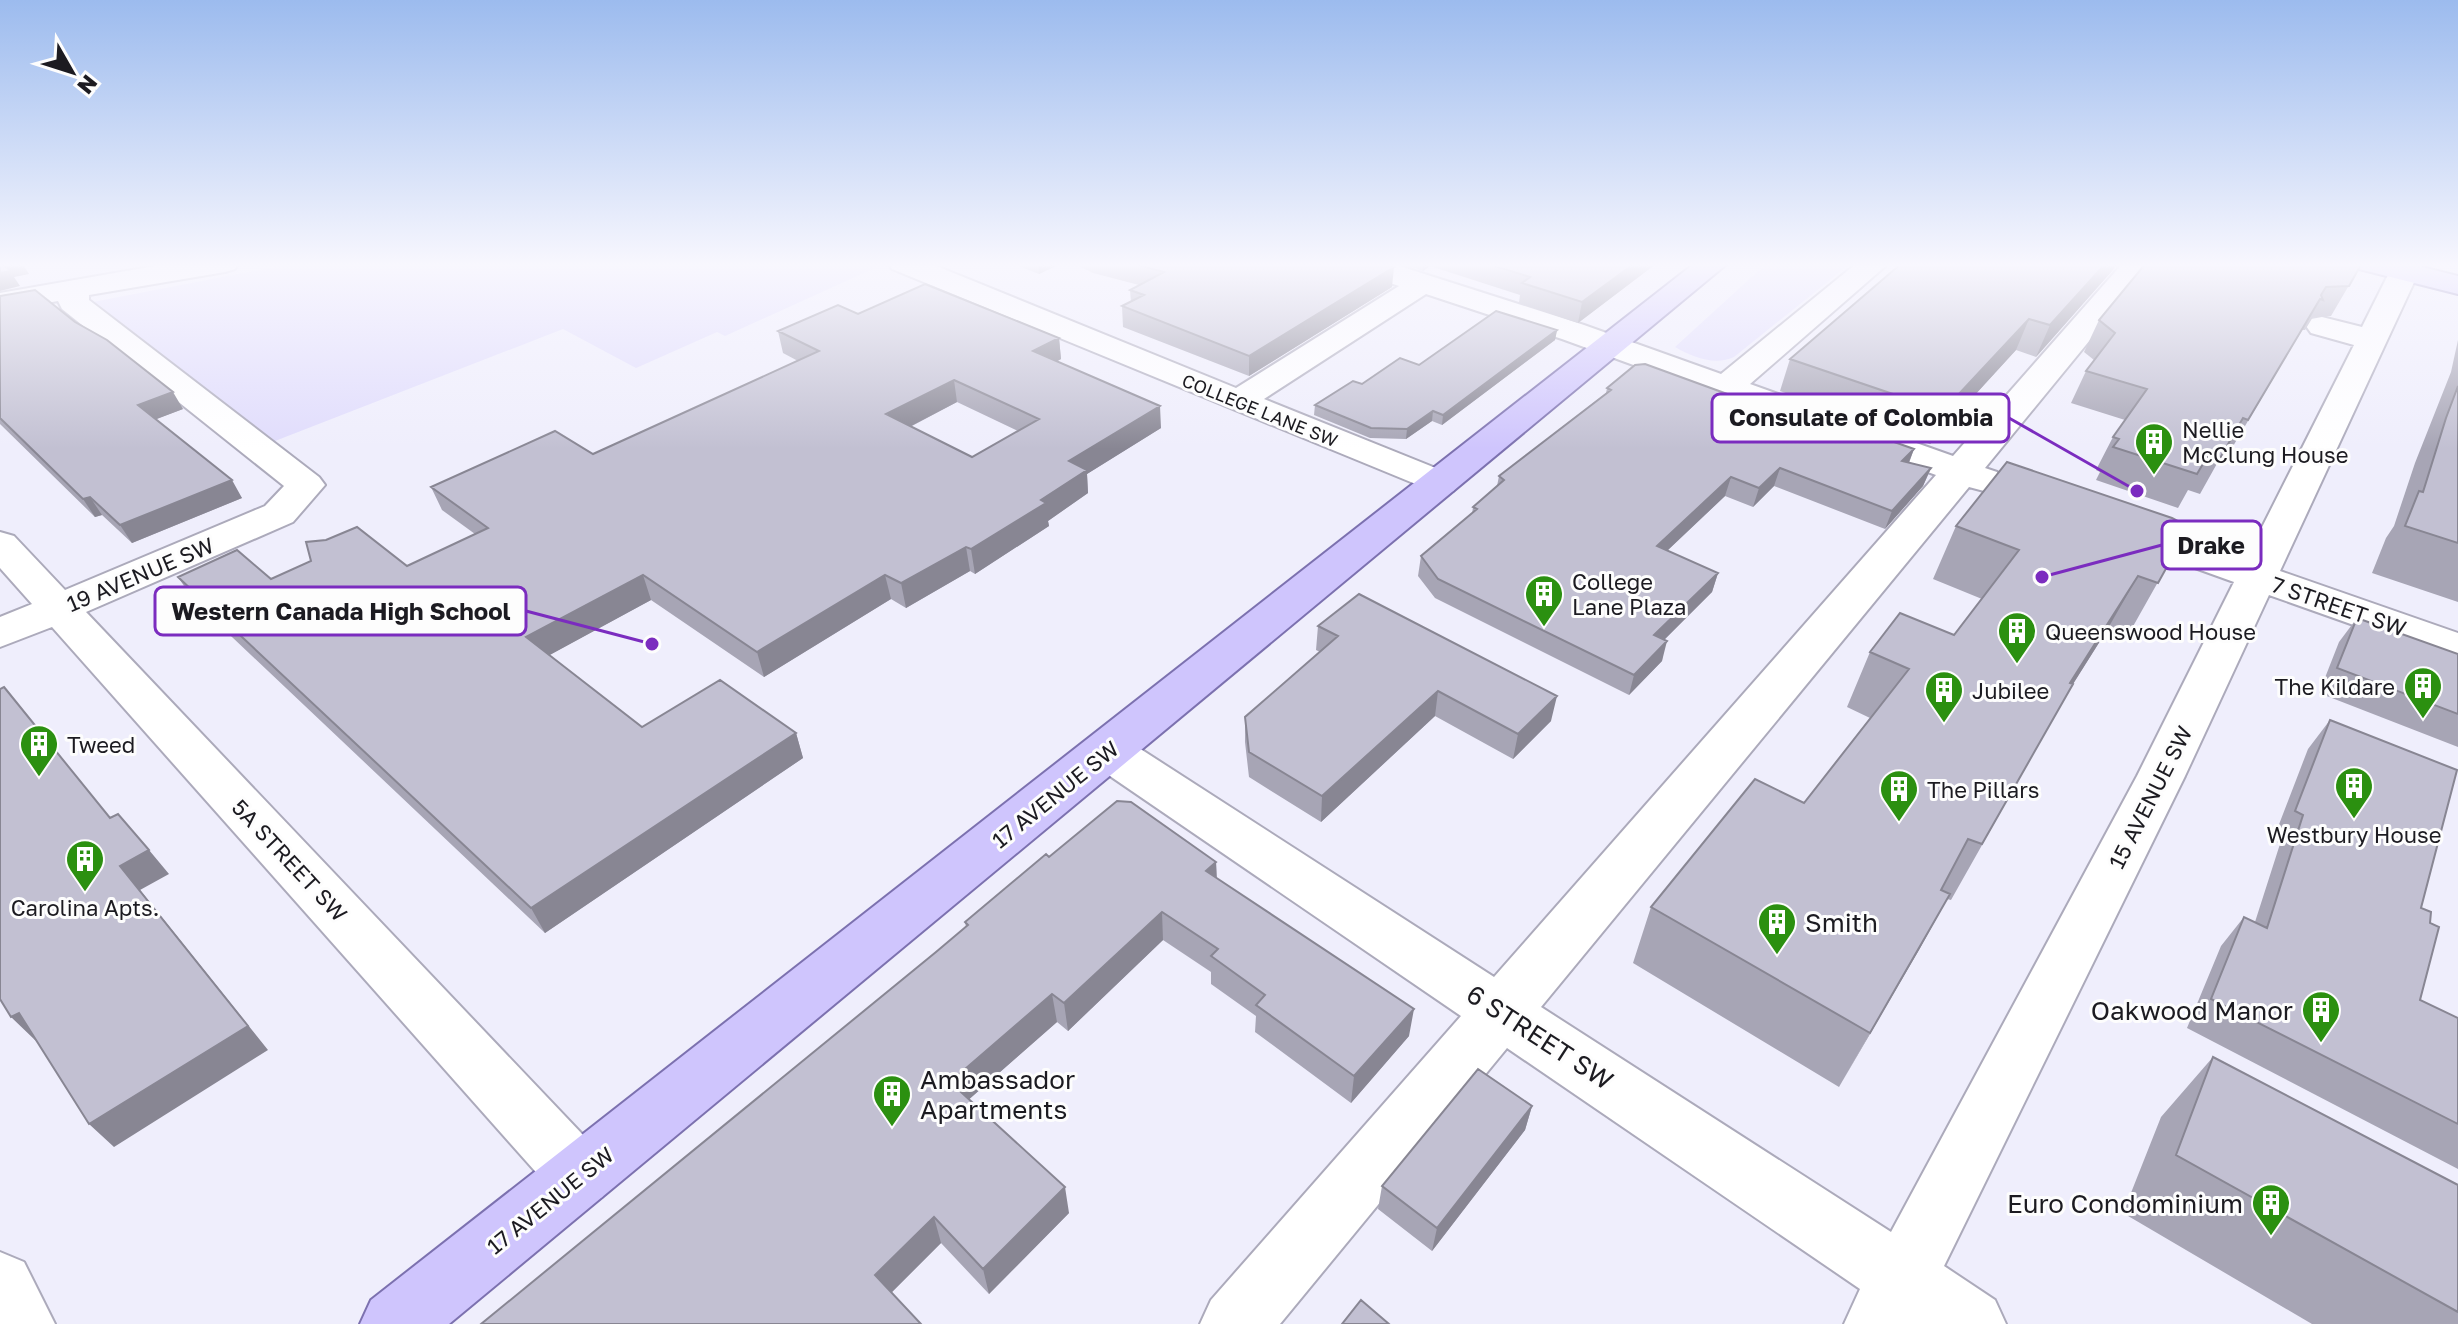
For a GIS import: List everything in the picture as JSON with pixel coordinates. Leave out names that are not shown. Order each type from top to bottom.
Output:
[{"type":"main road","name":"17 AVENUE SW","points":[[395,1324],[1637,325]]},
{"type":"street","name":"19 AVENUE SW","points":[[0,633],[279,514],[306,485],[101,325]]},
{"type":"street","name":"COLLEGE LANE SW","points":[[1052,325],[1440,483]]},
{"type":"street","points":[[1238,401],[1363,325]]},
{"type":"street","points":[[1545,325],[2019,493]]},
{"type":"street","points":[[1725,388],[1801,325]]},
{"type":"street","points":[[1235,1324],[2086,325]]},
{"type":"street","name":"15 AVENUE SW","points":[[1890,1300],[2168,764],[2372,340],[2377,325]]},
{"type":"street","points":[[2322,326],[2372,340]]},
{"type":"street","name":"7 STREET SW","points":[[2093,519],[2458,648]]},
{"type":"street","name":"5A STREET SW","points":[[0,544],[580,1176]]},
{"type":"street","name":"6 STREET SW","points":[[1108,751],[1502,1012],[1890,1300],[1971,1324]]},
{"type":"street","points":[[0,1286],[20,1324]]},
{"type":"shaded area","points":[[123,325],[750,325],[725,336],[717,332],[636,368],[563,329],[275,441]]},
{"type":"shaded area","points":[[1699,325],[1774,325],[1726,360],[1696,357],[1675,347]]},
{"type":"building","points":[[0,325],[80,325],[107,340],[173,392],[138,405],[232,480],[120,525],[90,497],[83,499],[0,418]]},
{"type":"building","points":[[792,325],[1026,325],[1059,338],[1033,351],[1160,406],[1069,461],[1087,470],[1041,500],[1046,503],[971,549],[966,547],[901,583],[885,575],[757,652],[643,575],[526,637],[642,727],[720,680],[796,733],[531,908],[178,577],[237,550],[271,579],[311,561],[306,542],[326,540],[357,527],[407,566],[488,528],[431,487],[555,431],[593,454],[819,351],[778,331]],"holes":[[[954,380],[1039,419],[972,457],[886,414]]]},
{"type":"building","points":[[1170,325],[1300,325],[1249,356]]},
{"type":"building","points":[[1476,325],[1540,325],[1557,330],[1443,415],[1433,411],[1407,429],[1371,428],[1315,405],[1353,381],[1362,384],[1400,358],[1419,365]]},
{"type":"building","points":[[1830,325],[2024,325],[1943,411],[1790,359]]},
{"type":"building","points":[[2105,325],[2305,325],[2248,420],[2243,418],[2219,460],[2207,457],[2197,474],[2113,447],[2119,439],[2113,437],[2147,389],[2086,371],[2115,333]]},
{"type":"building","points":[[1645,364],[1752,403],[1761,395],[1914,449],[1902,461],[1931,468],[1892,511],[1780,468],[1759,488],[1731,477],[1657,546],[1718,573],[1654,635],[1667,641],[1634,675],[1438,579],[1421,556],[1477,509],[1473,507],[1504,480],[1499,476],[1611,390],[1607,388],[1635,365]]},
{"type":"building","points":[[2458,386],[2458,543],[2405,526],[2419,491],[2423,492]]},
{"type":"building","points":[[2007,462],[2172,518],[2189,527],[2158,583],[2138,576],[2070,683],[2073,684],[1982,844],[1968,839],[1941,890],[1950,894],[1870,1033],[1651,907],[1755,779],[1804,803],[1909,669],[1870,652],[1900,613],[1954,635],[2019,550],[1956,526]]},
{"type":"building","points":[[1359,594],[1557,696],[1518,734],[1438,691],[1322,796],[1249,752],[1245,717],[1338,636],[1318,626]]},
{"type":"building","points":[[2357,618],[2458,654],[2458,714],[2337,668]]},
{"type":"building","points":[[4,687],[110,818],[118,814],[149,850],[120,866],[248,1026],[89,1124],[19,1013],[11,1017],[0,999],[0,689]]},
{"type":"building","points":[[2330,720],[2457,770],[2421,908],[2431,912],[2430,923],[2439,927],[2420,1000],[2458,1018],[2458,1124],[2211,999],[2244,917],[2267,928],[2303,815],[2295,811]]},
{"type":"building","points":[[1117,801],[1131,802],[1216,862],[1206,871],[1414,1009],[1354,1076],[1256,1005],[1265,995],[1211,956],[1218,949],[1162,912],[1064,1003],[1052,994],[950,1082],[1065,1187],[983,1269],[934,1217],[875,1275],[921,1324],[481,1324],[936,952],[968,925],[965,922],[1046,854],[1049,857]]},
{"type":"building","points":[[2213,1057],[2458,1185],[2458,1312],[2176,1155]]},
{"type":"building","points":[[1478,1069],[1532,1106],[1437,1228],[1382,1186]]},
{"type":"building","points":[[1361,1300],[1389,1324],[1342,1324]]},
{"type":"place","name":"Nellie McClung House","points":[[2154,476]]},
{"type":"place","name":"Consulate of Colombia","points":[[2137,491]]},
{"type":"place","name":"Drake","points":[[2042,577]]},
{"type":"place","name":"College Lane Plaza","points":[[1544,628]]},
{"type":"place","name":"Western Canada High School","points":[[652,644]]},
{"type":"place","name":"Queenswood House","points":[[2017,665]]},
{"type":"place","name":"The Kildare","points":[[2423,720]]},
{"type":"place","name":"Jubilee","points":[[1944,724]]},
{"type":"place","name":"Tweed","points":[[39,778]]},
{"type":"place","name":"Westbury House","points":[[2354,820]]},
{"type":"place","name":"The Pillars","points":[[1899,823]]},
{"type":"place","name":"Carolina Apts.","points":[[85,893]]},
{"type":"place","name":"Smith","points":[[1777,956]]},
{"type":"place","name":"Oakwood Manor","points":[[2321,1044]]},
{"type":"place","name":"Ambassador Apartments","points":[[892,1128]]},
{"type":"place","name":"Euro Condominium","points":[[2271,1237]]}]
